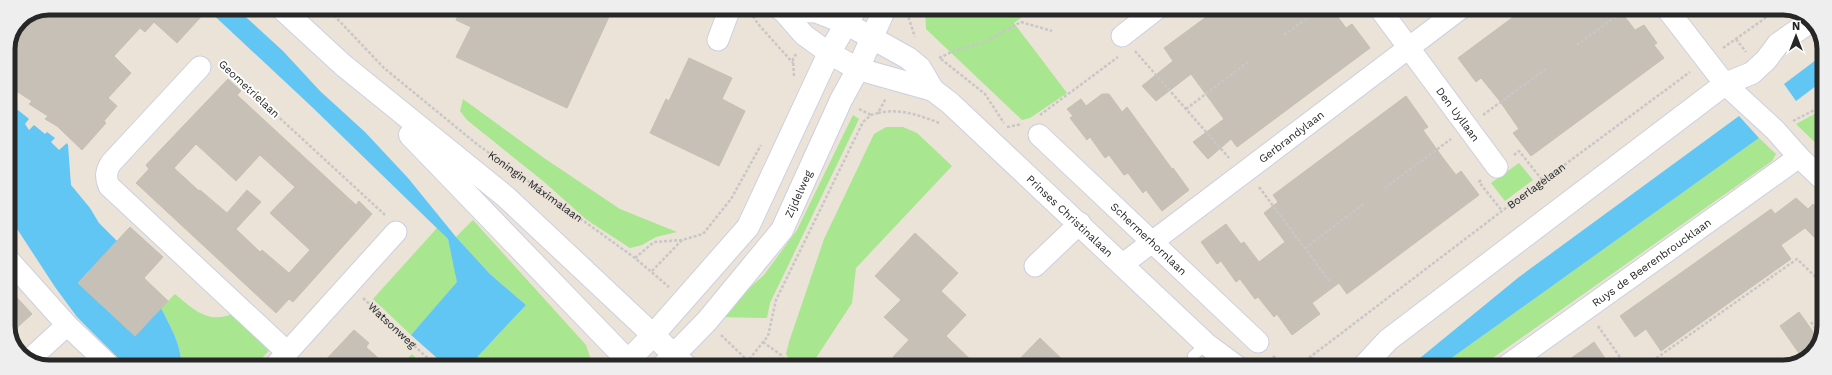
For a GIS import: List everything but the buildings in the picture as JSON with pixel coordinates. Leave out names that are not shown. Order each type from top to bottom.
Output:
[{"type":"main road","points":[[289,15],[343,65],[506,197],[653,335],[672,360]]},
{"type":"main road","name":"Zijdelweg","points":[[676,360],[706,321],[782,230],[841,100],[858,69],[882,15]]},
{"type":"main road","points":[[632,360],[683,299],[748,227],[829,53],[852,16]]},
{"type":"main road","name":"Prinses Christinalaan","points":[[852,16],[872,37],[908,58],[920,68],[933,90],[950,103],[1123,264],[1199,350],[1210,360]]},
{"type":"main road","points":[[1368,360],[1388,340],[1725,84],[1752,73],[1766,60],[1778,44],[1806,24]]},
{"type":"main road","name":"Prinses Christinalaan","points":[[829,53],[858,69],[933,90]]},
{"type":"main road","points":[[343,65],[623,360]]},
{"type":"main road","name":"Prinses Christinalaan","points":[[1199,350],[1221,360]]},
{"type":"street","points":[[718,40],[727,15]]},
{"type":"street","points":[[786,15],[804,35],[829,53]]},
{"type":"street","points":[[1124,46],[1152,15]]},
{"type":"street","name":"Den Uyllaan","points":[[1385,15],[1498,167]]},
{"type":"street","name":"Gerbrandylaan","points":[[1123,264],[1452,15]]},
{"type":"street","points":[[1673,15],[1725,84],[1775,130],[1799,157],[1817,174]]},
{"type":"street","name":"Geometrielaan","points":[[200,67],[111,163],[106,170],[106,179],[109,186],[281,359],[396,232]]},
{"type":"street","name":"Schermerhornlaan","points":[[1033,125],[1151,242],[1258,342]]},
{"type":"street","name":"Ruys de Beerenbroucklaan","points":[[1515,360],[1799,157]]},
{"type":"street","points":[[1035,266],[1080,223]]},
{"type":"street","points":[[15,267],[67,325],[104,360]]},
{"type":"street","points":[[34,356],[67,325]]},
{"type":"path","name":"Koningin Máximalaan","points":[[334,15],[384,68],[478,145],[635,258],[683,299]]},
{"type":"path","points":[[752,15],[793,64]]},
{"type":"path","points":[[908,15],[916,40],[908,58]]},
{"type":"path","points":[[1284,35],[1312,15]]},
{"type":"path","points":[[1577,45],[1618,15]]},
{"type":"path","name":"Boerlagelaan","points":[[1307,360],[1543,181],[1707,59],[1769,15]]},
{"type":"path","points":[[939,58],[956,50],[985,42],[1021,22],[1052,31]]},
{"type":"path","points":[[794,78],[793,59],[804,35]]},
{"type":"path","points":[[933,54],[985,94],[1006,127],[1033,125],[1124,46],[1245,172],[1330,283]]},
{"type":"path","name":"Geometrielaan","points":[[200,67],[211,55],[399,229],[396,232]]},
{"type":"path","points":[[1186,109],[1249,61]]},
{"type":"path","points":[[1386,188],[1547,68]]},
{"type":"path","points":[[749,360],[768,336],[776,300],[863,122],[871,115],[878,113],[897,81]]},
{"type":"path","points":[[1775,130],[1817,109]]},
{"type":"path","points":[[635,258],[654,242],[682,240],[703,234],[731,199],[763,140]]},
{"type":"path","points":[[1498,167],[1519,151],[1543,181]]},
{"type":"path","points":[[1305,249],[1365,203]]},
{"type":"path","points":[[652,272],[682,240]]},
{"type":"path","points":[[1654,360],[1797,259],[1817,278]]},
{"type":"path","name":"Watsonweg","points":[[349,285],[430,360]]},
{"type":"path","points":[[1586,309],[1622,360]]},
{"type":"path","points":[[706,321],[747,360]]},
{"type":"path","points":[[1811,322],[1816,329]]},
{"type":"path","points":[[763,342],[781,355],[784,360]]},
{"type":"green space","points":[[925,15],[1025,15],[1014,23],[1067,93],[1030,118],[1022,120],[926,29]]},
{"type":"green space","points":[[463,99],[544,158],[620,209],[677,232],[656,237],[642,245],[630,248],[587,220],[543,181],[467,120],[460,111]]},
{"type":"green space","points":[[1817,113],[1817,144],[1796,124]]},
{"type":"green space","points":[[853,115],[859,119],[770,303],[767,318],[717,317],[764,275],[797,230]]},
{"type":"green space","points":[[886,127],[903,127],[917,133],[952,166],[856,268],[852,303],[815,360],[790,360],[786,354],[789,342],[824,239],[874,134]]},
{"type":"green space","points":[[1759,138],[1776,154],[1772,161],[1490,360],[1449,360]]},
{"type":"green space","points":[[1519,163],[1533,180],[1505,201],[1491,183]]},
{"type":"green space","points":[[473,220],[586,345],[591,360],[475,360],[526,305],[490,274],[456,237]]},
{"type":"green space","points":[[437,228],[448,239],[458,282],[411,335],[373,299]]},
{"type":"green space","points":[[175,294],[189,306],[210,317],[227,316],[236,312],[272,347],[260,360],[181,360],[180,351],[172,329],[161,308]]},
{"type":"green space","points":[[412,354],[418,360],[406,360]]},
{"type":"water","points":[[213,15],[244,15],[283,51],[320,91],[365,132],[408,178],[456,237],[490,274],[526,305],[475,360],[439,360],[411,335],[457,282],[448,239],[312,107]]},
{"type":"water","points":[[1817,59],[1817,85],[1796,101],[1784,84]]},
{"type":"water","points":[[18,110],[29,119],[25,124],[29,130],[34,125],[45,134],[47,132],[55,138],[51,142],[59,150],[67,143],[71,185],[90,208],[99,223],[117,241],[78,283],[135,336],[161,308],[172,329],[180,351],[181,360],[120,360],[77,317],[55,287],[15,226],[15,112]]},
{"type":"water","points":[[1739,116],[1759,138],[1449,360],[1418,360],[1519,277]]}]
